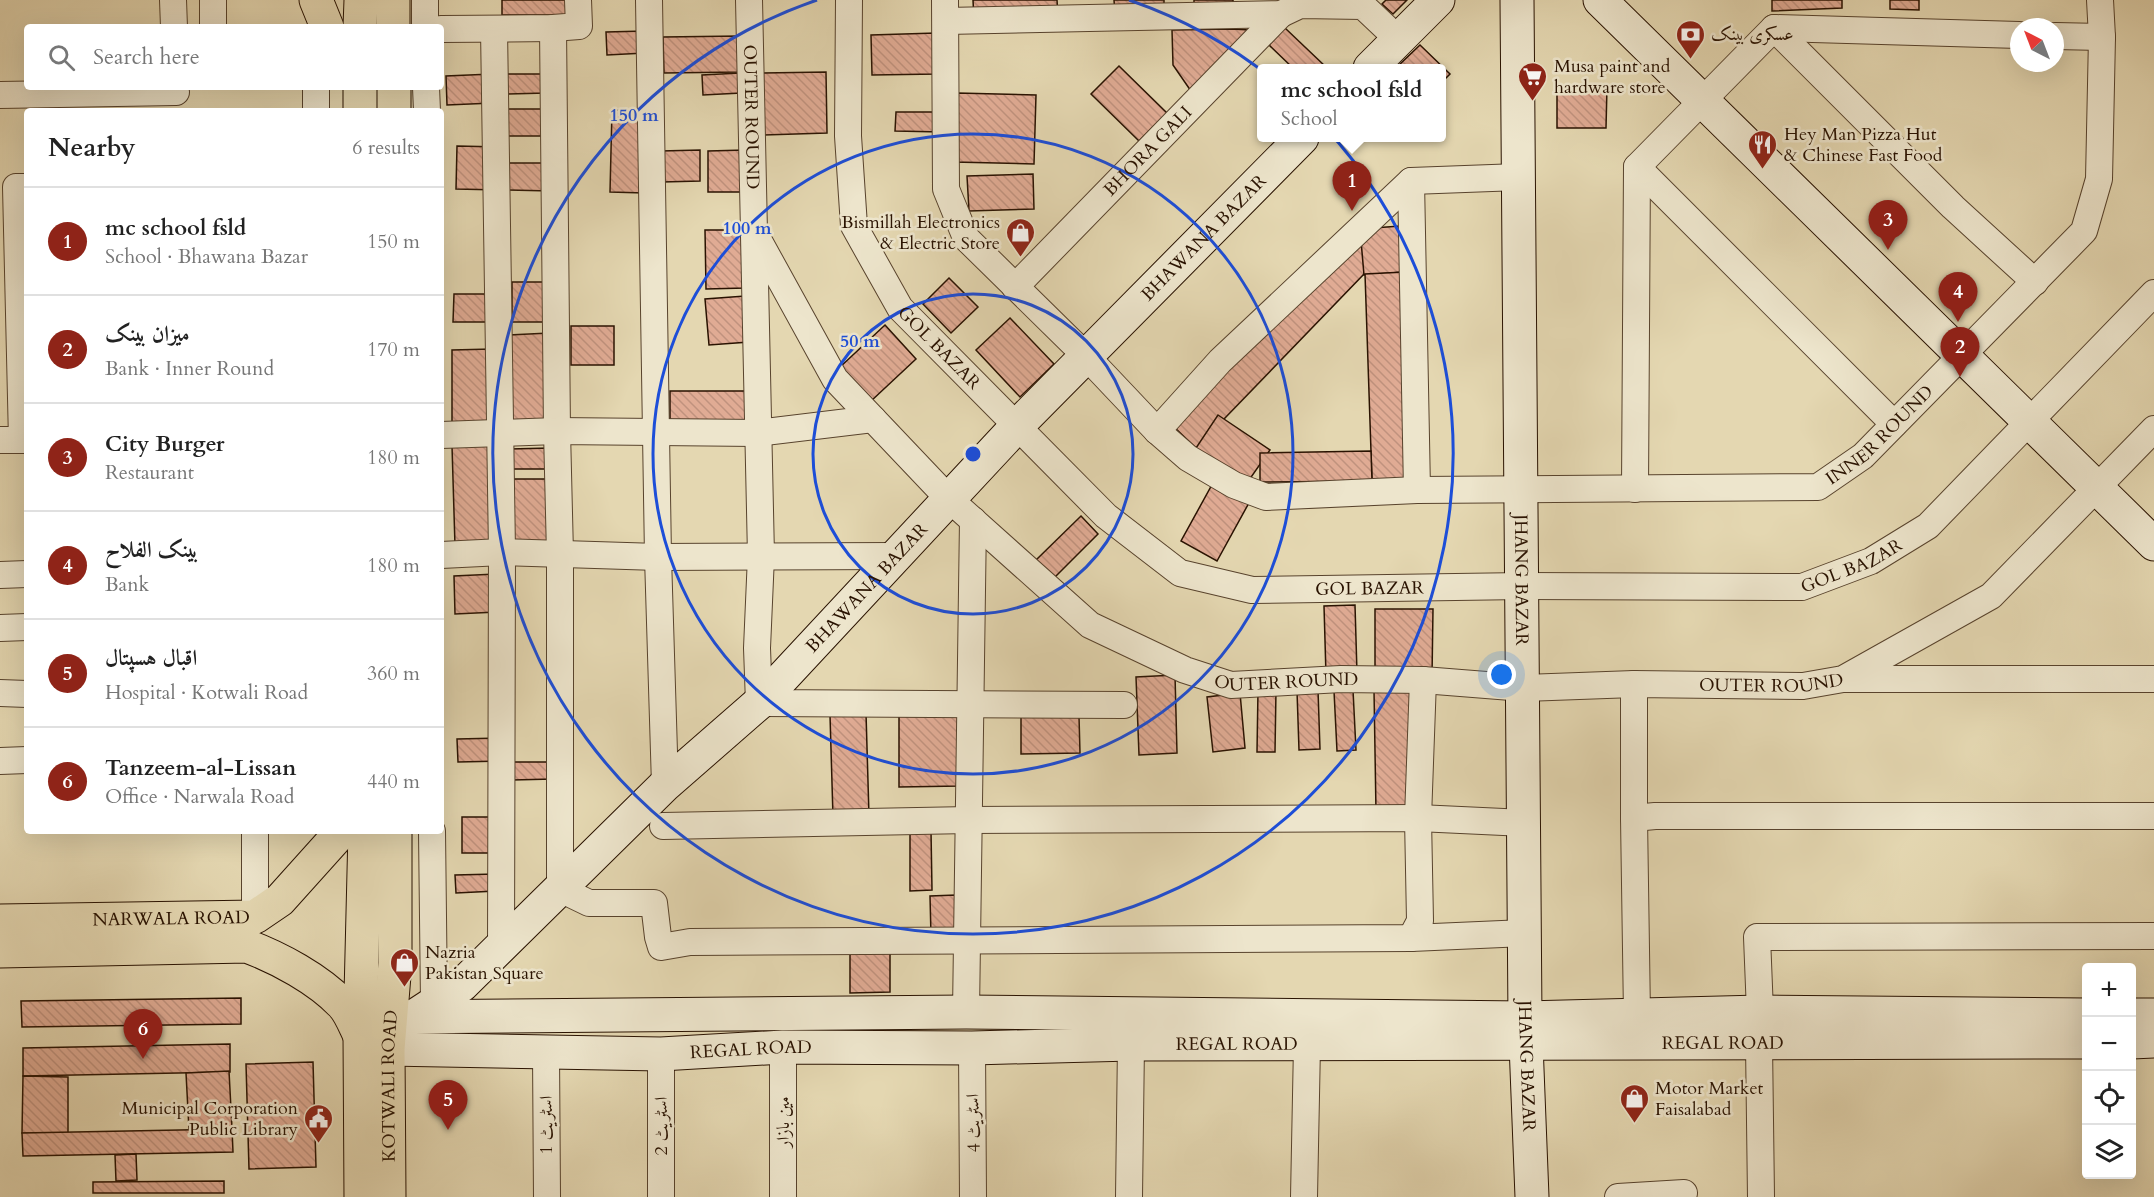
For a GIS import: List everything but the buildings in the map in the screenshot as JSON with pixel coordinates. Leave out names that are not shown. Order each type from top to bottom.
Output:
[{"type":"main road","points":[[316,0],[326,24]]},
{"type":"main road","points":[[360,24],[361,0]]},
{"type":"main road","points":[[393,0],[393,24]]},
{"type":"main road","points":[[360,90],[360,108]]},
{"type":"main road","points":[[394,90],[394,108]]},
{"type":"main road","name":"NARWALA ROAD","points":[[0,921],[255,917],[280,900],[319,845],[337,834]]},
{"type":"main road","name":"KOTWALI ROAD","points":[[361,1197],[398,1024],[366,834]]},
{"type":"main road","name":"KOTWALI ROAD","points":[[389,1197],[398,1024],[395,963],[395,834]]},
{"type":"main road","points":[[0,951],[248,946],[270,954],[306,975],[343,1005],[398,1024]]},
{"type":"street","points":[[173,0],[174,24]]},
{"type":"street","points":[[213,0],[213,24]]},
{"type":"street","points":[[425,0],[425,24]]},
{"type":"street","points":[[444,29],[579,26],[578,0]]},
{"type":"street","points":[[649,0],[658,557],[665,785]]},
{"type":"street","name":"OUTER ROUND","points":[[749,0],[754,232],[835,379],[948,498],[1090,625],[1185,670],[1232,684],[1341,679],[1422,680],[1524,688],[1634,684],[1803,686],[1844,680],[1992,596],[2154,429]]},
{"type":"street","name":"GOL BAZAR","points":[[849,0],[848,136],[854,226],[900,308],[1107,516],[1180,573],[1252,590],[1523,585],[1802,587],[1871,561],[1928,526],[2154,293]]},
{"type":"street","points":[[1376,64],[1438,0]]},
{"type":"street","name":"JHANG BAZAR","points":[[1517,0],[1526,1030],[1532,1197]]},
{"type":"street","points":[[1600,0],[2154,544]]},
{"type":"street","name":"INNER ROUND","points":[[946,11],[946,189],[966,238],[1086,356],[1157,431],[1188,458],[1234,485],[1266,497],[1417,490],[1818,487],[1863,456],[2084,231],[2099,179],[2102,38],[2100,0]]},
{"type":"street","name":"BHORA GALI","points":[[1016,287],[1294,6]]},
{"type":"street","points":[[946,11],[1363,6],[1399,40]]},
{"type":"street","points":[[553,28],[557,431],[561,554],[560,889],[589,903],[654,903],[661,947],[690,942],[1411,938],[1525,933]]},
{"type":"street","points":[[1774,28],[1953,207],[2035,282]]},
{"type":"street","points":[[1635,489],[1637,167],[1774,28],[2010,35]]},
{"type":"street","points":[[494,29],[502,552],[501,948]]},
{"type":"street","points":[[2064,36],[2102,38]]},
{"type":"street","points":[[316,90],[316,108]]},
{"type":"street","points":[[426,90],[427,108]]},
{"type":"street","points":[[0,95],[176,97]]},
{"type":"street","name":"BHAWANA BAZAR","points":[[398,1024],[462,985],[665,785],[759,702],[1017,426],[1298,142]]},
{"type":"street","points":[[1637,167],[1894,424]]},
{"type":"street","points":[[1157,431],[1220,361],[1411,181],[1519,177]]},
{"type":"street","points":[[1411,181],[1417,490]]},
{"type":"street","points":[[14,187],[16,440]]},
{"type":"street","points":[[754,232],[761,556],[757,648],[759,702],[1124,705]]},
{"type":"street","points":[[444,435],[557,431],[757,433],[873,419]]},
{"type":"street","points":[[966,1012],[973,520]]},
{"type":"street","points":[[444,555],[502,552],[658,557],[895,556]]},
{"type":"street","points":[[0,575],[24,574]]},
{"type":"street","points":[[0,628],[24,627]]},
{"type":"street","points":[[1844,680],[2154,679]]},
{"type":"street","points":[[1411,938],[1420,921],[1418,818],[1422,680]]},
{"type":"street","points":[[1634,684],[1637,1015]]},
{"type":"street","points":[[0,693],[24,694]]},
{"type":"street","points":[[0,761],[24,760]]},
{"type":"street","points":[[1634,818],[1655,816],[2154,816]]},
{"type":"street","points":[[663,826],[969,820],[1418,818],[1525,823]]},
{"type":"street","points":[[255,834],[255,917]]},
{"type":"street","points":[[398,1024],[431,834]]},
{"type":"street","points":[[1761,1197],[1757,938],[2154,936]]},
{"type":"street","name":"REGAL ROAD","points":[[398,1024],[966,1012],[1526,1030],[1759,1028],[2082,1015]]},
{"type":"street","name":"REGAL ROAD","points":[[398,1024],[546,1053],[661,1054],[783,1047],[1307,1045],[1526,1030],[1637,1015],[1759,1028],[2082,1042]]},
{"type":"street","points":[[2136,1015],[2154,1015]]},
{"type":"street","points":[[2136,1042],[2154,1041]]},
{"type":"street","points":[[1129,1197],[1131,1044]]},
{"type":"street","points":[[1304,1197],[1307,1045]]},
{"type":"street","name":"مین بازار","points":[[783,1047],[783,1197]]},
{"type":"street","name":"اسٹریٹ 4","points":[[972,1048],[973,1197]]},
{"type":"street","name":"اسٹریٹ 1","points":[[546,1053],[547,1197]]},
{"type":"street","name":"اسٹریٹ 2","points":[[661,1054],[661,1197]]},
{"type":"street","points":[[1618,1197],[1684,1193]]},
{"type":"place","name":"عسکری بینک","points":[[1690,60]]},
{"type":"place","name":"Musa paint and hardware store","points":[[1533,102]]},
{"type":"place","name":"Hey Man Pizza Hut & Chinese Fast Food","points":[[1763,170]]},
{"type":"place","name":"mc school fsld","points":[[1352,211]]},
{"type":"place","name":"City Burger","points":[[1888,250]]},
{"type":"place","name":"Bismillah Electronics & Electric Store","points":[[1021,258]]},
{"type":"place","name":"بینک الفلاح","points":[[1958,322]]},
{"type":"place","name":"میزان بینک","points":[[1960,377]]},
{"type":"place","name":"Nazria Pakistan Square","points":[[404,988]]},
{"type":"place","name":"Tanzeem-al-Lissan","points":[[143,1059]]},
{"type":"place","name":"Motor Market Faisalabad","points":[[1634,1124]]},
{"type":"place","name":"اقبال ہسپتال","points":[[448,1130]]},
{"type":"place","name":"Municipal Corporation Public Library","points":[[319,1144]]}]
